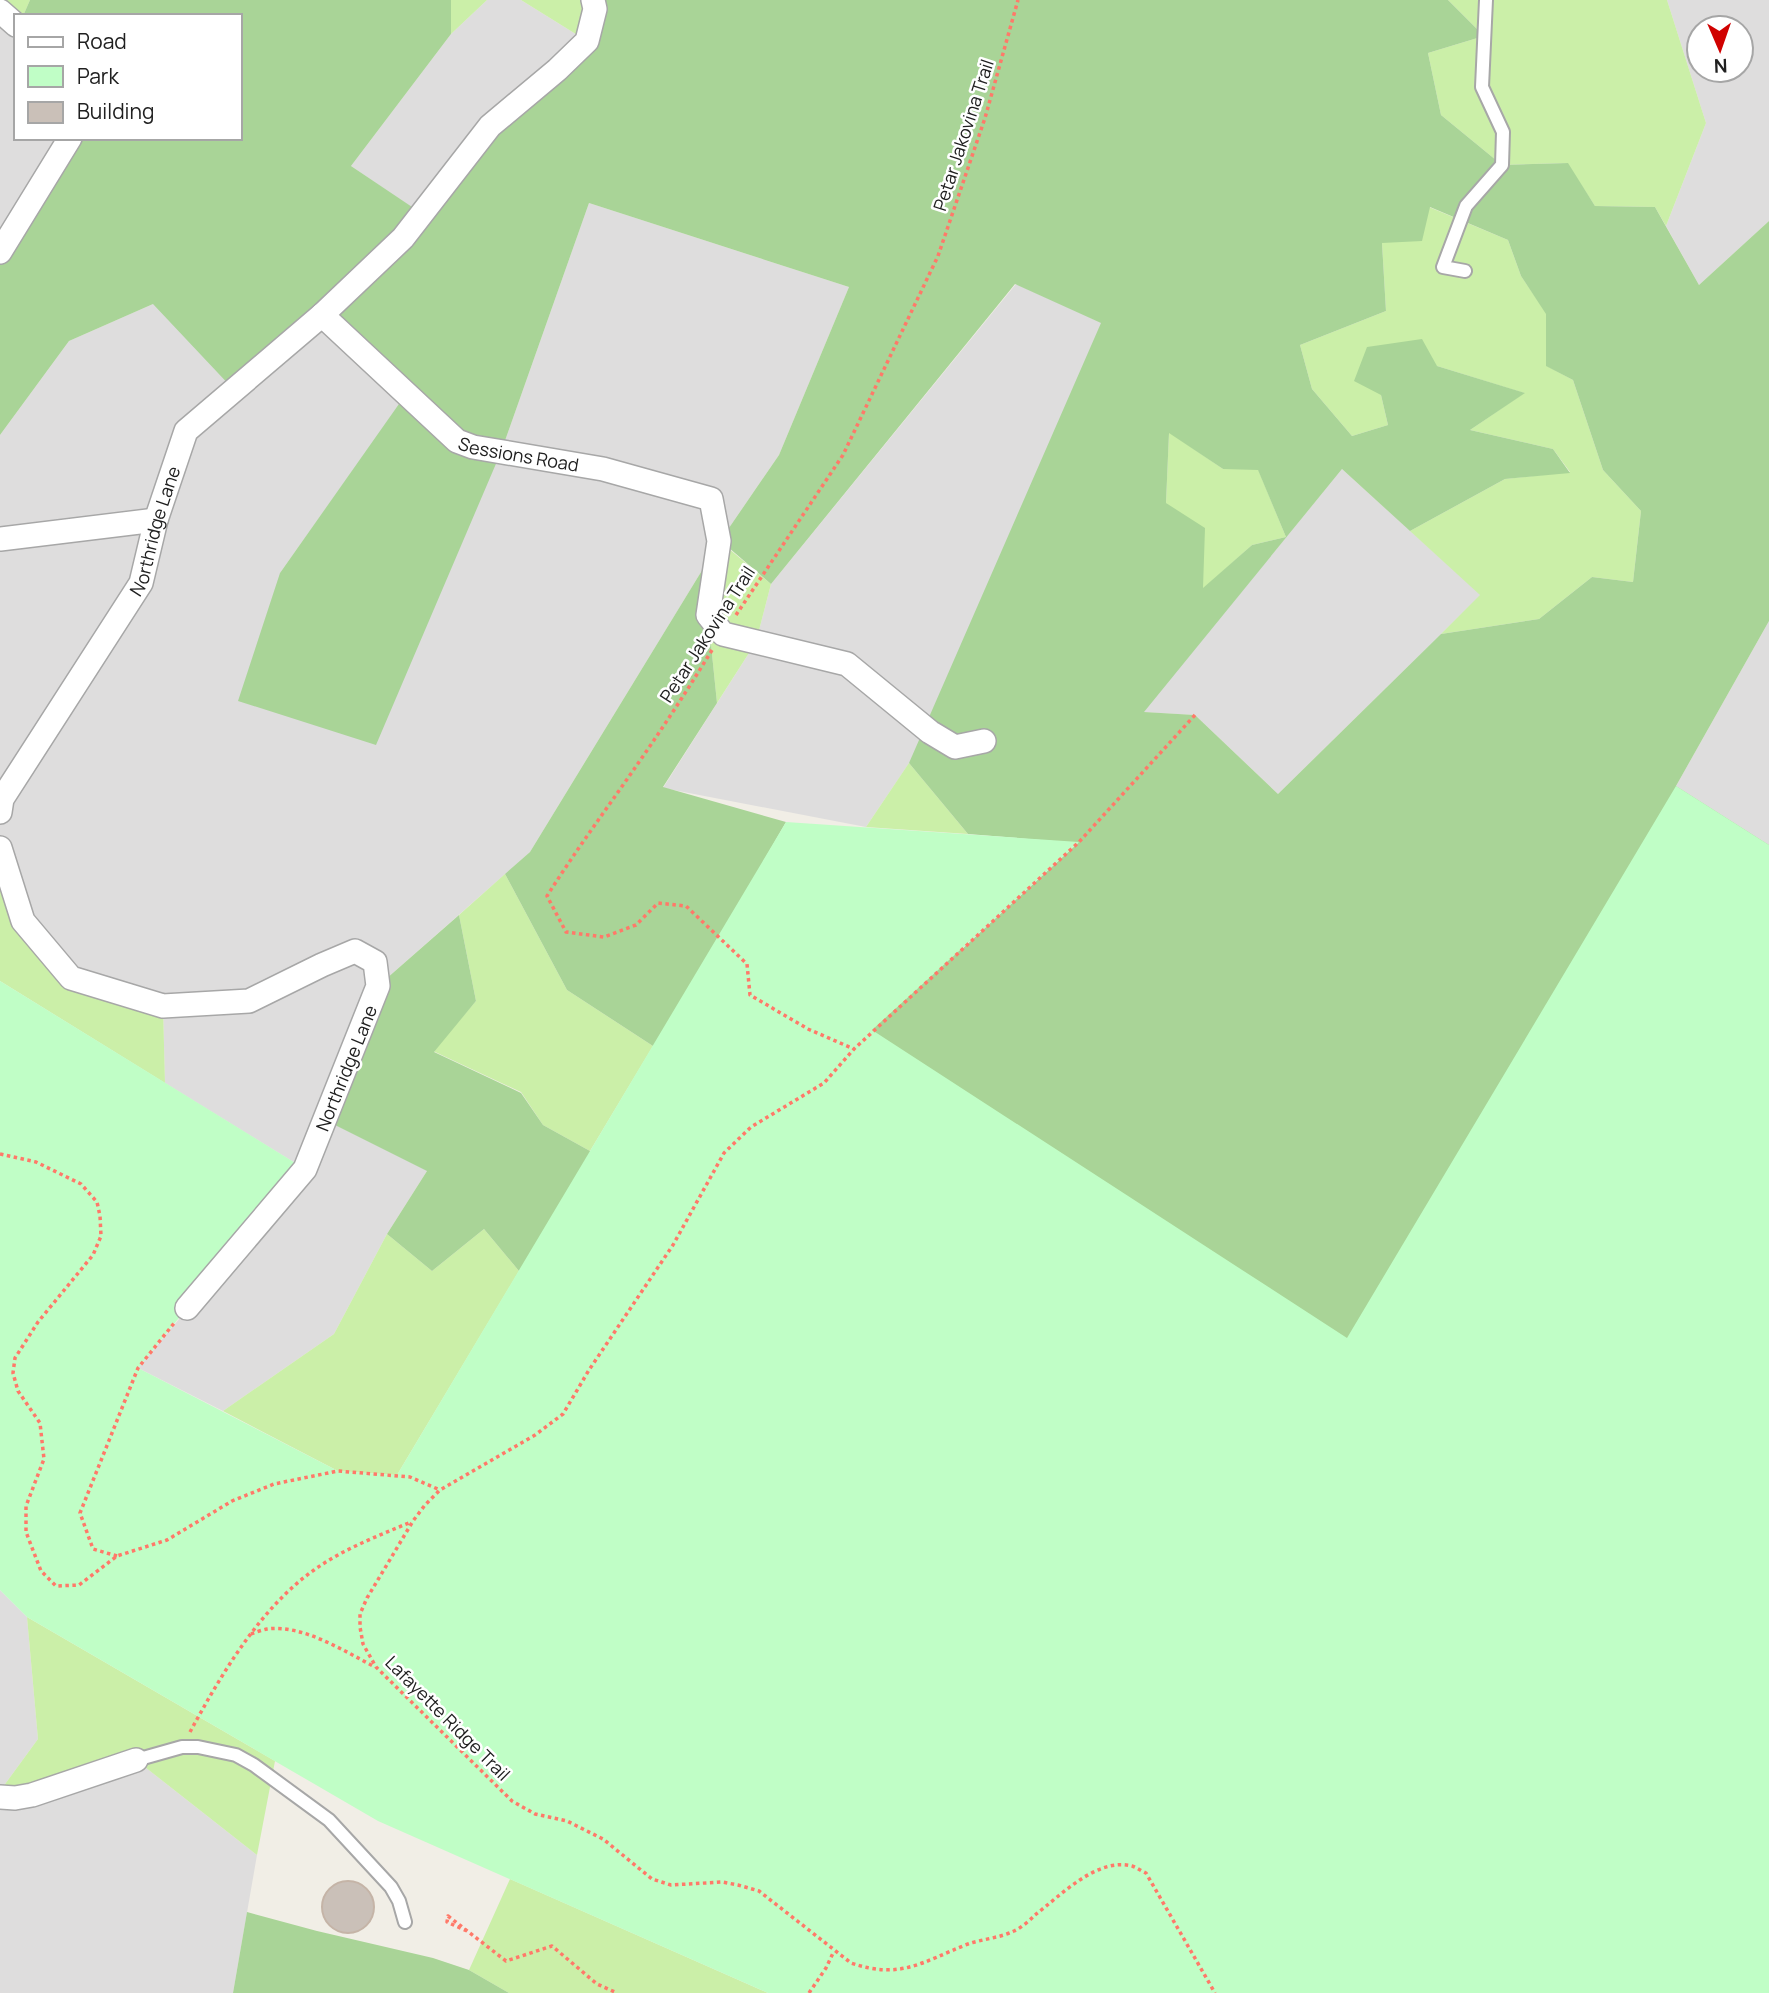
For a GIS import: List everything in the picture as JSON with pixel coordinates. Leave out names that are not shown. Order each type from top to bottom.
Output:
[{"type":"street","points":[[322,315],[403,238],[489,126],[557,70],[587,41],[595,9],[593,0]]},
{"type":"street","points":[[0,11],[14,23]]},
{"type":"street","points":[[0,253],[68,140]]},
{"type":"street","name":"Northridge Lane","points":[[0,812],[2,799],[141,583],[156,520],[186,430],[322,315]]},
{"type":"street","name":"Sessions Road","points":[[322,315],[457,441],[473,447],[603,469],[711,499],[719,541],[708,615],[723,634]]},
{"type":"street","points":[[0,539],[156,520]]},
{"type":"street","points":[[723,634],[847,664],[930,732],[955,747],[984,741]]},
{"type":"street","name":"Northridge Lane","points":[[0,848],[23,921],[71,978],[163,1006],[249,1001],[355,951],[374,962],[378,986],[305,1170],[187,1308]]},
{"type":"street","points":[[0,1797],[32,1795],[136,1760]]},
{"type":"lane","points":[[1465,271],[1443,267],[1465,206],[1502,165],[1503,132],[1482,87],[1486,0]]},
{"type":"lane","points":[[136,1760],[182,1747],[198,1747],[236,1755],[329,1820],[391,1887],[399,1901],[405,1922]]},
{"type":"path","name":"Petar Jakovina Trail","points":[[854,1049],[808,1029],[750,995],[747,964],[686,906],[658,903],[636,925],[604,937],[566,932],[547,896],[843,455],[938,256],[985,118],[1018,0]]},
{"type":"path","name":"Lafayette Ridge Trail","points":[[1195,715],[1079,842],[854,1049],[824,1083],[751,1126],[724,1153],[673,1245],[589,1370],[563,1414],[535,1435],[440,1490],[412,1521],[367,1598],[360,1614],[360,1627],[363,1644],[376,1667],[512,1801],[535,1814],[567,1821],[603,1839],[652,1879],[671,1885],[722,1882],[759,1891],[851,1963],[886,1970],[905,1969],[982,1939],[1014,1931],[1082,1878],[1105,1867],[1133,1866],[1146,1873],[1215,1993]]},
{"type":"path","points":[[0,1153],[56,1171],[81,1184],[97,1202],[101,1236],[93,1255],[38,1322],[15,1358],[13,1373],[18,1391],[40,1423],[44,1459],[26,1506],[26,1532],[41,1572],[56,1586],[79,1585],[117,1556],[167,1540],[232,1502],[274,1484],[338,1471],[410,1477],[440,1490]]},
{"type":"path","points":[[117,1556],[93,1549],[80,1513],[138,1368],[187,1308]]},
{"type":"path","points":[[182,1747],[208,1699],[249,1635],[289,1591],[313,1570],[350,1548],[412,1521]]},
{"type":"path","points":[[249,1635],[268,1629],[296,1631],[317,1637],[376,1667]]},
{"type":"path","points":[[467,1931],[447,1922],[448,1916],[506,1961],[552,1946],[597,1984],[617,1993]]},
{"type":"path","points":[[808,1993],[826,1968],[834,1951]]},
{"type":"shaded area","points":[[487,0],[521,0],[587,41],[421,214],[351,166],[451,34]]},
{"type":"shaded area","points":[[1667,0],[1769,0],[1769,221],[1699,285],[1666,226],[1706,123],[1694,84],[1755,84],[1755,14],[1685,14],[1685,57]]},
{"type":"shaded area","points":[[0,11],[14,23],[14,140],[69,140],[0,252]]},
{"type":"shaded area","points":[[589,203],[849,287],[779,455],[720,541],[530,852],[378,986],[427,1171],[387,1234],[334,1334],[223,1411],[138,1368],[305,1169],[165,1083],[163,1006],[71,978],[0,872],[0,435],[69,341],[153,304],[322,315],[407,394],[280,573],[501,452]]},
{"type":"shaded area","points":[[1016,284],[1102,323],[930,732],[866,827],[663,788],[756,642],[771,584]]},
{"type":"shaded area","points":[[1342,469],[1481,595],[1278,794],[1195,715],[1143,712]]},
{"type":"shaded area","points":[[1769,621],[1769,845],[1676,786]]},
{"type":"shaded area","points":[[0,1590],[27,1617],[38,1739],[0,1791]]},
{"type":"shaded area","points":[[136,1760],[257,1855],[233,1993],[0,1993],[0,1797]]},
{"type":"green space","points":[[0,0],[30,0],[24,14],[14,14]]},
{"type":"green space","points":[[30,0],[451,0],[451,34],[351,166],[421,213],[587,41],[593,0],[1448,0],[1484,36],[1428,53],[1441,115],[1502,165],[1568,163],[1595,206],[1655,207],[1699,285],[1769,221],[1769,621],[1676,786],[1769,845],[1591,1369],[519,1271],[484,1229],[432,1271],[387,1234],[427,1171],[325,1120],[378,986],[459,915],[476,1001],[434,1052],[521,1093],[543,1125],[590,1151],[673,1245],[677,1082],[653,1046],[567,990],[505,874],[530,852],[720,541],[779,455],[849,287],[589,203],[501,452],[376,745],[238,701],[280,573],[406,394],[322,315],[234,390],[153,304],[69,341],[0,435],[0,252],[69,140],[242,140],[242,14],[24,14]],"holes":[[[1430,207],[1508,240],[1521,276],[1546,314],[1546,366],[1573,380],[1603,470],[1641,511],[1633,582],[1592,577],[1539,619],[1441,634],[1278,794],[1195,715],[1144,712],[1342,469],[1410,531],[1505,479],[1570,473],[1553,449],[1470,430],[1525,393],[1437,366],[1422,339],[1367,347],[1354,381],[1381,395],[1388,425],[1352,436],[1312,389],[1300,345],[1386,311],[1382,243],[1422,241]],[[1015,284],[1101,323],[909,763],[968,834],[1078,843],[961,950],[877,911],[744,895],[786,822],[663,787],[717,703],[708,615],[721,541],[771,584]],[[1169,433],[1223,469],[1258,470],[1286,537],[1252,545],[1203,588],[1205,528],[1166,503]]]},
{"type":"green space","points":[[451,0],[487,0],[451,34]]},
{"type":"green space","points":[[521,0],[593,0],[587,41]]},
{"type":"green space","points":[[1448,0],[1667,0],[1685,57],[1685,84],[1694,84],[1706,123],[1666,226],[1655,207],[1595,206],[1567,163],[1502,165],[1441,115],[1428,53],[1484,36]]},
{"type":"green space","points":[[1429,207],[1508,240],[1521,276],[1547,314],[1547,366],[1573,380],[1603,470],[1641,511],[1633,582],[1592,577],[1539,619],[1441,634],[1480,595],[1410,531],[1505,479],[1570,472],[1553,449],[1470,430],[1524,393],[1437,366],[1381,395],[1388,425],[1352,436],[1312,389],[1300,345],[1386,311],[1382,243]]},
{"type":"green space","points":[[1169,432],[1223,469],[1258,469],[1286,537],[1252,545],[1203,589],[1166,503]]},
{"type":"green space","points":[[722,543],[771,584],[756,642],[717,703],[708,615]]},
{"type":"green space","points":[[909,763],[968,834],[866,827]]},
{"type":"green space","points":[[1676,786],[1769,845],[1769,1993],[768,1993],[378,1821],[27,1617],[0,1590],[0,981],[305,1169],[138,1368],[338,1471],[397,1475],[786,822],[1079,842],[872,1030],[1347,1338]]},
{"type":"green space","points":[[0,872],[23,921],[71,978],[163,1006],[165,1083],[0,981]]},
{"type":"green space","points":[[505,874],[567,990],[653,1046],[590,1151],[543,1125],[521,1092],[433,1051],[476,1001],[459,915]]},
{"type":"green space","points":[[484,1229],[519,1271],[397,1475],[338,1471],[223,1411],[334,1334],[387,1234],[432,1271]]},
{"type":"green space","points":[[27,1617],[275,1761],[257,1855],[136,1760],[0,1791],[38,1739]]},
{"type":"green space","points":[[510,1879],[768,1993],[509,1993],[469,1970]]},
{"type":"green space","points":[[247,1912],[433,1958],[469,1970],[509,1993],[233,1993]]},
{"type":"building","points":[[348,1881],[367,1888],[374,1907],[367,1926],[348,1933],[329,1926],[322,1907],[329,1888]]}]
